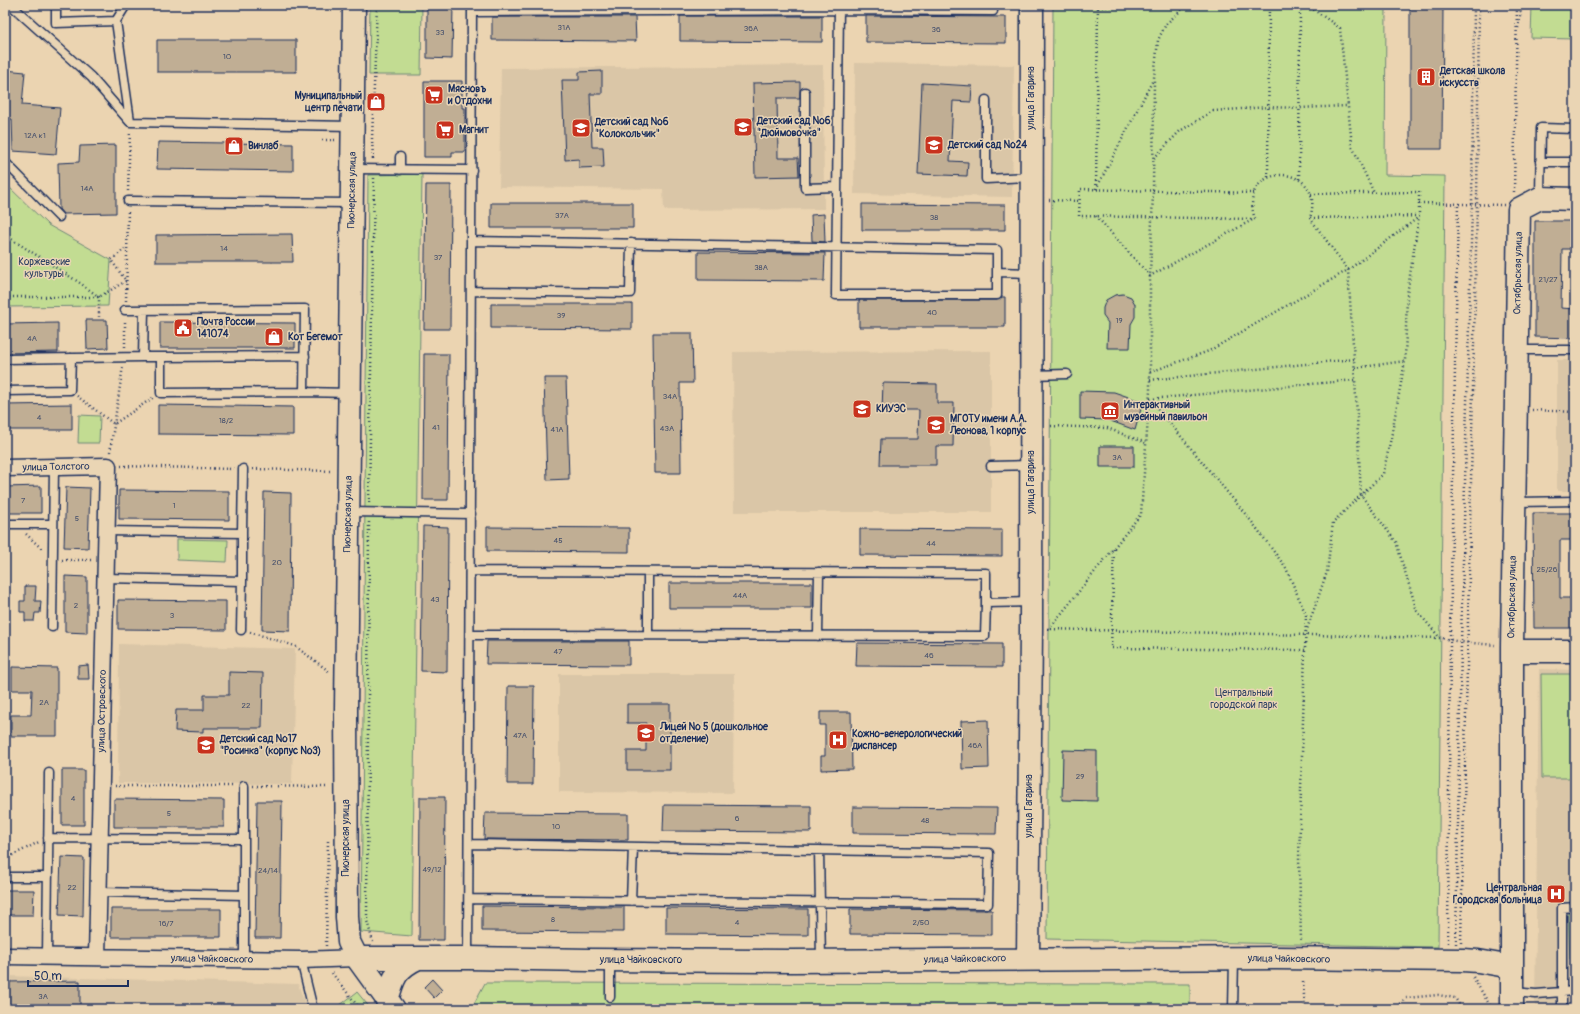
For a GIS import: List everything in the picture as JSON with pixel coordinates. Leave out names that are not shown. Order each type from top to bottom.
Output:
[{"type":"street","name":"Пионерская улица","points":[[354,5],[347,133],[352,169],[350,393],[359,512],[346,761],[347,916],[349,942],[357,958],[390,1005]]},
{"type":"street","name":"улица Гагарина","points":[[1028,958],[1040,629],[1031,602],[1032,5]]},
{"type":"street","points":[[1540,198],[1575,199]]},
{"type":"street","name":"Октябрьская улица","points":[[1512,1001],[1507,648],[1514,502],[1519,209],[1540,198]]},
{"type":"street","name":"улица Толстого","points":[[5,468],[108,466]]},
{"type":"street","name":"улица Островского","points":[[98,957],[108,466]]},
{"type":"street","points":[[1507,648],[1575,652]]},
{"type":"street","name":"улица Чайковского","points":[[5,956],[301,960],[357,958],[821,960],[1234,958],[1463,960],[1478,961],[1512,968]]},
{"type":"street","points":[[390,1005],[391,986],[397,972],[405,964],[418,958]]},
{"type":"lane","points":[[11,5],[91,77],[130,122],[347,133]]},
{"type":"lane","points":[[56,5],[56,23],[116,21]]},
{"type":"lane","points":[[126,5],[116,21],[130,122]]},
{"type":"lane","points":[[468,958],[470,844],[472,8],[839,7],[993,11],[993,5]]},
{"type":"lane","points":[[472,241],[631,244],[837,247],[997,250],[997,295],[836,295],[837,247],[838,187],[839,7]]},
{"type":"lane","points":[[805,92],[805,188],[838,187]]},
{"type":"lane","points":[[986,100],[986,179],[1031,177]]},
{"type":"lane","points":[[1540,198],[1541,128],[1575,128]]},
{"type":"lane","points":[[400,157],[400,170]]},
{"type":"lane","points":[[5,162],[59,217]]},
{"type":"lane","points":[[1540,162],[1575,162]]},
{"type":"lane","points":[[352,169],[472,170]]},
{"type":"lane","points":[[128,202],[351,203]]},
{"type":"lane","points":[[471,291],[630,293],[631,244]]},
{"type":"lane","points":[[997,272],[1032,274]]},
{"type":"lane","points":[[125,310],[305,309],[304,392]]},
{"type":"lane","points":[[143,357],[144,310]]},
{"type":"lane","points":[[1516,350],[1575,350]]},
{"type":"lane","points":[[5,359],[305,356]]},
{"type":"lane","points":[[161,357],[161,393],[350,393]]},
{"type":"lane","points":[[5,391],[70,390],[71,358]]},
{"type":"lane","points":[[1031,375],[1067,374]]},
{"type":"lane","points":[[991,466],[1031,465]]},
{"type":"lane","points":[[52,627],[54,467]]},
{"type":"lane","points":[[242,630],[243,469]]},
{"type":"lane","points":[[1514,502],[1575,501]]},
{"type":"lane","points":[[359,512],[471,514]]},
{"type":"lane","points":[[5,524],[53,524]]},
{"type":"lane","points":[[106,531],[242,533]]},
{"type":"lane","points":[[470,635],[985,636],[986,603],[986,573],[471,571]]},
{"type":"lane","points":[[648,572],[648,635]]},
{"type":"lane","points":[[818,636],[819,572]]},
{"type":"lane","points":[[105,578],[242,581]]},
{"type":"lane","points":[[986,603],[1031,602]]},
{"type":"lane","points":[[47,956],[49,773]]},
{"type":"lane","points":[[244,786],[244,959]]},
{"type":"lane","points":[[48,838],[244,838]]},
{"type":"lane","points":[[469,899],[988,904],[989,853],[470,844]]},
{"type":"lane","points":[[631,901],[633,847]]},
{"type":"lane","points":[[819,850],[821,960]]},
{"type":"lane","points":[[5,877],[48,877]]},
{"type":"lane","points":[[99,892],[244,895]]},
{"type":"lane","points":[[1562,1009],[1562,908],[1575,907]]},
{"type":"lane","points":[[1233,1009],[1234,958]]},
{"type":"lane","points":[[301,960],[313,1009]]},
{"type":"lane","points":[[610,960],[610,997]]},
{"type":"lane","points":[[1512,1001],[1536,994],[1575,991]]},
{"type":"path","points":[[373,942],[367,921],[359,512],[374,170],[372,139],[377,5]]},
{"type":"path","points":[[1096,189],[1098,6],[1187,5]]},
{"type":"path","points":[[1040,629],[1114,548],[1141,514],[1150,399],[1150,276],[1154,158],[1154,78],[1158,40],[1166,24],[1187,5]]},
{"type":"path","points":[[1268,177],[1269,5]]},
{"type":"path","points":[[1299,179],[1300,5]]},
{"type":"path","points":[[1307,5],[1340,28],[1352,146],[1374,193]]},
{"type":"path","points":[[1457,948],[1461,642],[1472,204],[1474,5]]},
{"type":"path","points":[[1458,204],[1450,640],[1448,944],[1461,942],[1477,204],[1479,5]]},
{"type":"path","points":[[1514,195],[1516,38],[1518,5]]},
{"type":"path","points":[[1516,38],[1522,5]]},
{"type":"path","points":[[1096,189],[1154,78]]},
{"type":"path","points":[[1154,158],[1180,130],[1213,111],[1268,107],[1299,108],[1347,106]]},
{"type":"path","points":[[130,122],[125,357],[108,466],[334,471]]},
{"type":"path","points":[[322,140],[347,133]]},
{"type":"path","points":[[1255,219],[1252,210],[1254,193],[1262,181],[1268,177],[1278,174],[1289,174],[1299,179],[1306,186],[1311,194],[1312,210],[1310,218]]},
{"type":"path","points":[[1254,193],[1080,189],[1079,216],[1255,219]]},
{"type":"path","points":[[1305,634],[1327,572],[1333,522],[1383,474],[1405,361],[1407,295],[1419,216],[1419,192],[1311,194]]},
{"type":"path","points":[[1419,203],[1507,205]]},
{"type":"path","points":[[1096,216],[1150,276]]},
{"type":"path","points":[[1310,218],[1419,216]]},
{"type":"path","points":[[1150,372],[1209,351],[1348,270],[1419,216]]},
{"type":"path","points":[[1310,218],[1348,270],[1355,368],[1361,495],[1396,542],[1417,610],[1441,638]]},
{"type":"path","points":[[1150,276],[1255,219]]},
{"type":"path","points":[[5,235],[80,283],[99,297]]},
{"type":"path","points":[[126,281],[111,260],[127,248]]},
{"type":"path","points":[[5,297],[99,297],[126,281]]},
{"type":"path","points":[[99,297],[99,317]]},
{"type":"path","points":[[1150,380],[1354,359]]},
{"type":"path","points":[[1355,368],[1405,361]]},
{"type":"path","points":[[1150,399],[1355,380]]},
{"type":"path","points":[[70,390],[114,424]]},
{"type":"path","points":[[114,424],[161,393]]},
{"type":"path","points":[[1150,399],[1252,522],[1286,568],[1306,615],[1299,859],[1302,944]]},
{"type":"path","points":[[1529,410],[1575,412]]},
{"type":"path","points":[[1051,426],[1107,428],[1146,442]]},
{"type":"path","points":[[1114,548],[1111,648],[1305,650]]},
{"type":"path","points":[[1040,629],[1441,638],[1507,648]]},
{"type":"path","points":[[242,630],[295,646],[331,672]]},
{"type":"path","points":[[101,786],[329,787]]},
{"type":"path","points":[[5,859],[48,838]]},
{"type":"path","points":[[330,970],[360,1009]]},
{"type":"path","points":[[1471,974],[1492,1009]]},
{"type":"path","points":[[1304,982],[1305,1009]]},
{"type":"path","points":[[1394,1009],[1406,998],[1438,995],[1455,998],[1462,1009]]},
{"type":"shaded area","name":"Детский сад №24","points":[[855,63],[1014,65],[1012,197],[854,194]]},
{"type":"shaded area","points":[[823,65],[824,209],[664,210],[663,189],[499,187],[501,68]]},
{"type":"shaded area","name":"КИУЭС","points":[[991,351],[991,512],[734,512],[733,352]]},
{"type":"shaded area","points":[[1557,360],[1575,360],[1575,491],[1557,491]]},
{"type":"shaded area","name":"Детский сад №17 \"Росинка\" (корпус №3)","points":[[119,644],[295,649],[292,784],[118,783]]},
{"type":"shaded area","name":"Центральная Городская больница","points":[[1539,669],[1575,670],[1575,1009],[1535,1009]]},
{"type":"shaded area","name":"Лицей № 5 (дошкольное отделение)","points":[[559,674],[734,674],[733,793],[559,792]]},
{"type":"shaded area","points":[[5,976],[298,984],[307,1009],[5,1009]]},
{"type":"green space","points":[[370,5],[422,5],[421,75],[369,75]]},
{"type":"green space","name":"Центральный городской парк","points":[[1053,5],[1386,5],[1385,175],[1445,176],[1438,947],[1047,939]]},
{"type":"green space","points":[[1532,5],[1575,5],[1574,39],[1531,38]]},
{"type":"green space","points":[[422,174],[412,936],[361,932],[368,175]]},
{"type":"green space","name":"Коржевские культуры","points":[[5,183],[48,225],[111,260],[108,306],[5,307]]},
{"type":"green space","points":[[79,415],[100,416],[99,443],[78,443]]},
{"type":"green space","points":[[177,539],[228,540],[227,562],[177,560]]},
{"type":"green space","points":[[1541,674],[1575,674],[1575,778],[1542,778]]},
{"type":"green space","points":[[1568,913],[1575,913],[1575,959],[1570,959]]},
{"type":"green space","points":[[485,983],[1190,984],[1190,1009],[471,1009]]},
{"type":"green space","points":[[357,992],[371,1009],[335,1009]]},
{"type":"building","points":[[427,5],[453,5],[452,59],[427,58]]},
{"type":"building","name":"Детская школа искусств","points":[[1410,5],[1443,5],[1442,149],[1410,149]]},
{"type":"building","points":[[680,16],[822,16],[822,42],[680,41]]},
{"type":"building","points":[[866,16],[1006,17],[1006,43],[866,42]]},
{"type":"building","points":[[492,17],[635,17],[636,41],[492,40]]},
{"type":"building","points":[[157,40],[296,40],[296,72],[157,72]]},
{"type":"building","points":[[5,70],[25,72],[22,105],[60,108],[56,154],[13,151],[12,119],[5,119]]},
{"type":"building","points":[[602,71],[602,94],[590,94],[592,147],[603,147],[604,167],[579,168],[579,159],[565,160],[562,80],[579,80],[579,72]]},
{"type":"building","name":"Магнит","points":[[424,81],[462,81],[462,108],[465,108],[465,152],[452,152],[452,157],[424,157]]},
{"type":"building","points":[[800,82],[800,98],[777,98],[778,158],[798,158],[799,176],[755,177],[753,83]]},
{"type":"building","points":[[922,83],[972,86],[971,102],[953,101],[950,161],[968,162],[967,176],[918,174]]},
{"type":"building","points":[[158,142],[293,144],[293,171],[157,169]]},
{"type":"building","points":[[116,145],[116,213],[63,214],[59,209],[58,163],[79,162],[80,146]]},
{"type":"building","points":[[426,185],[451,185],[450,329],[424,329]]},
{"type":"building","points":[[491,203],[633,203],[633,228],[491,228]]},
{"type":"building","points":[[862,204],[1005,205],[1005,230],[862,230]]},
{"type":"building","points":[[824,214],[825,242],[812,241],[811,215]]},
{"type":"building","points":[[1535,221],[1575,221],[1575,249],[1562,249],[1561,308],[1575,309],[1575,338],[1535,337]]},
{"type":"building","points":[[292,234],[293,262],[156,262],[156,235]]},
{"type":"building","points":[[698,252],[825,253],[824,281],[698,280]]},
{"type":"building","points":[[1123,294],[1131,297],[1135,304],[1135,317],[1131,324],[1130,348],[1107,348],[1108,323],[1103,316],[1103,308],[1106,300],[1115,295]]},
{"type":"building","points":[[1005,297],[1005,327],[859,327],[859,300],[997,300]]},
{"type":"building","points":[[491,304],[632,304],[632,329],[491,328]]},
{"type":"building","points":[[86,320],[107,320],[108,348],[87,349]]},
{"type":"building","points":[[160,322],[295,323],[295,348],[160,348]]},
{"type":"building","points":[[58,323],[58,352],[5,353],[5,324]]},
{"type":"building","points":[[653,333],[692,333],[693,383],[680,383],[681,473],[655,473]]},
{"type":"building","points":[[424,354],[449,354],[448,500],[423,500]]},
{"type":"building","points":[[544,378],[566,378],[569,479],[547,480]]},
{"type":"building","name":"МГОТУ имени А.А. Леонова, 1 корпус","points":[[883,383],[937,384],[937,403],[954,403],[953,446],[936,446],[936,465],[880,465],[881,439],[918,439],[919,410],[882,410]]},
{"type":"building","name":"Интерактивный музейный павильон","points":[[1080,391],[1114,392],[1143,402],[1135,430],[1108,420],[1080,419]]},
{"type":"building","points":[[72,404],[72,430],[5,430],[5,405]]},
{"type":"building","points":[[158,405],[293,407],[293,435],[158,434]]},
{"type":"building","points":[[1100,446],[1134,446],[1134,467],[1100,467]]},
{"type":"building","points":[[41,486],[41,513],[5,513],[5,487]]},
{"type":"building","points":[[66,487],[90,488],[88,548],[64,547]]},
{"type":"building","points":[[119,490],[229,491],[229,520],[119,519]]},
{"type":"building","points":[[264,492],[291,493],[290,631],[262,630]]},
{"type":"building","points":[[1533,513],[1575,513],[1575,540],[1560,540],[1560,598],[1575,598],[1575,628],[1534,628]]},
{"type":"building","points":[[423,526],[448,527],[447,672],[421,671]]},
{"type":"building","points":[[487,527],[629,528],[629,552],[487,551]]},
{"type":"building","points":[[860,529],[1002,530],[1002,556],[860,555]]},
{"type":"building","points":[[65,576],[87,577],[87,633],[65,632]]},
{"type":"building","points":[[669,583],[812,583],[812,608],[669,608]]},
{"type":"building","points":[[25,586],[36,586],[35,601],[41,601],[40,613],[35,613],[34,621],[25,621],[25,612],[20,612],[20,601],[25,601]]},
{"type":"building","points":[[118,600],[226,601],[226,630],[118,629]]},
{"type":"building","points":[[487,641],[629,641],[629,665],[486,664]]},
{"type":"building","points":[[857,643],[1002,644],[1002,667],[856,666]]},
{"type":"building","points":[[88,665],[89,679],[78,679],[78,666]]},
{"type":"building","points":[[12,667],[57,668],[57,736],[11,736],[11,715],[31,715],[32,690],[12,690]]},
{"type":"building","points":[[229,672],[263,673],[262,728],[203,728],[203,732],[175,731],[176,710],[204,710],[204,695],[229,695]]},
{"type":"building","points":[[508,686],[534,686],[533,784],[507,784]]},
{"type":"building","points":[[627,704],[670,704],[670,770],[627,770],[627,751],[646,751],[646,723],[627,723]]},
{"type":"building","name":"Кожно-венерологический диспансер","points":[[820,712],[851,712],[852,769],[821,770],[821,756],[825,756],[825,725],[820,725]]},
{"type":"building","points":[[988,720],[989,768],[962,769],[961,721]]},
{"type":"building","points":[[1063,750],[1097,751],[1097,801],[1062,800]]},
{"type":"building","points":[[62,770],[84,770],[84,825],[62,825]]},
{"type":"building","points":[[420,797],[445,797],[444,940],[419,940]]},
{"type":"building","points":[[114,799],[224,800],[224,827],[114,827]]},
{"type":"building","points":[[257,801],[282,801],[280,938],[255,938]]},
{"type":"building","points":[[664,805],[811,806],[811,832],[663,831]]},
{"type":"building","points":[[853,807],[997,808],[996,834],[853,833]]},
{"type":"building","points":[[485,813],[628,814],[628,840],[484,839]]},
{"type":"building","points":[[61,857],[84,858],[83,916],[59,915]]},
{"type":"building","points":[[5,890],[34,890],[33,915],[5,915]]},
{"type":"building","points":[[482,906],[624,907],[624,932],[482,931]]},
{"type":"building","points":[[666,908],[808,909],[808,935],[666,934]]},
{"type":"building","points":[[111,909],[221,909],[221,937],[111,937]]},
{"type":"building","points":[[850,909],[992,910],[992,935],[850,934]]},
{"type":"building","points":[[432,979],[442,990],[434,998],[424,987]]},
{"type":"building","points":[[80,981],[80,1009],[5,1009],[5,982]]},
{"type":"place","name":"Детская школа искусств","points":[[1426,77]]},
{"type":"place","name":"Мясновъ и Отдохни","points":[[434,95]]},
{"type":"place","name":"Муниципальный центр печати","points":[[376,102]]},
{"type":"place","name":"Детский сад №6 \"Дюймовочка\"","points":[[743,127]]},
{"type":"place","name":"Детский сад №6 \"Колокольчик\"","points":[[581,128]]},
{"type":"place","name":"Магнит","points":[[445,130]]},
{"type":"place","name":"Детский сад №24","points":[[934,145]]},
{"type":"place","name":"Винлаб","points":[[234,146]]},
{"type":"place","name":"Почта России 141074","points":[[183,328]]},
{"type":"place","name":"Кот Бегемот","points":[[274,337]]},
{"type":"place","name":"КИУЭС","points":[[862,409]]},
{"type":"place","name":"Интерактивный музейный павильон","points":[[1110,411]]},
{"type":"place","name":"МГОТУ имени А.А. Леонова, 1 корпус","points":[[936,425]]},
{"type":"place","name":"Лицей № 5 (дошкольное отделение)","points":[[646,733]]},
{"type":"place","name":"Кожно-венерологический диспансер","points":[[838,740]]},
{"type":"place","name":"Детский сад №17 \"Росинка\" (корпус №3)","points":[[206,745]]},
{"type":"place","name":"Центральная Городская больница","points":[[1556,894]]}]
